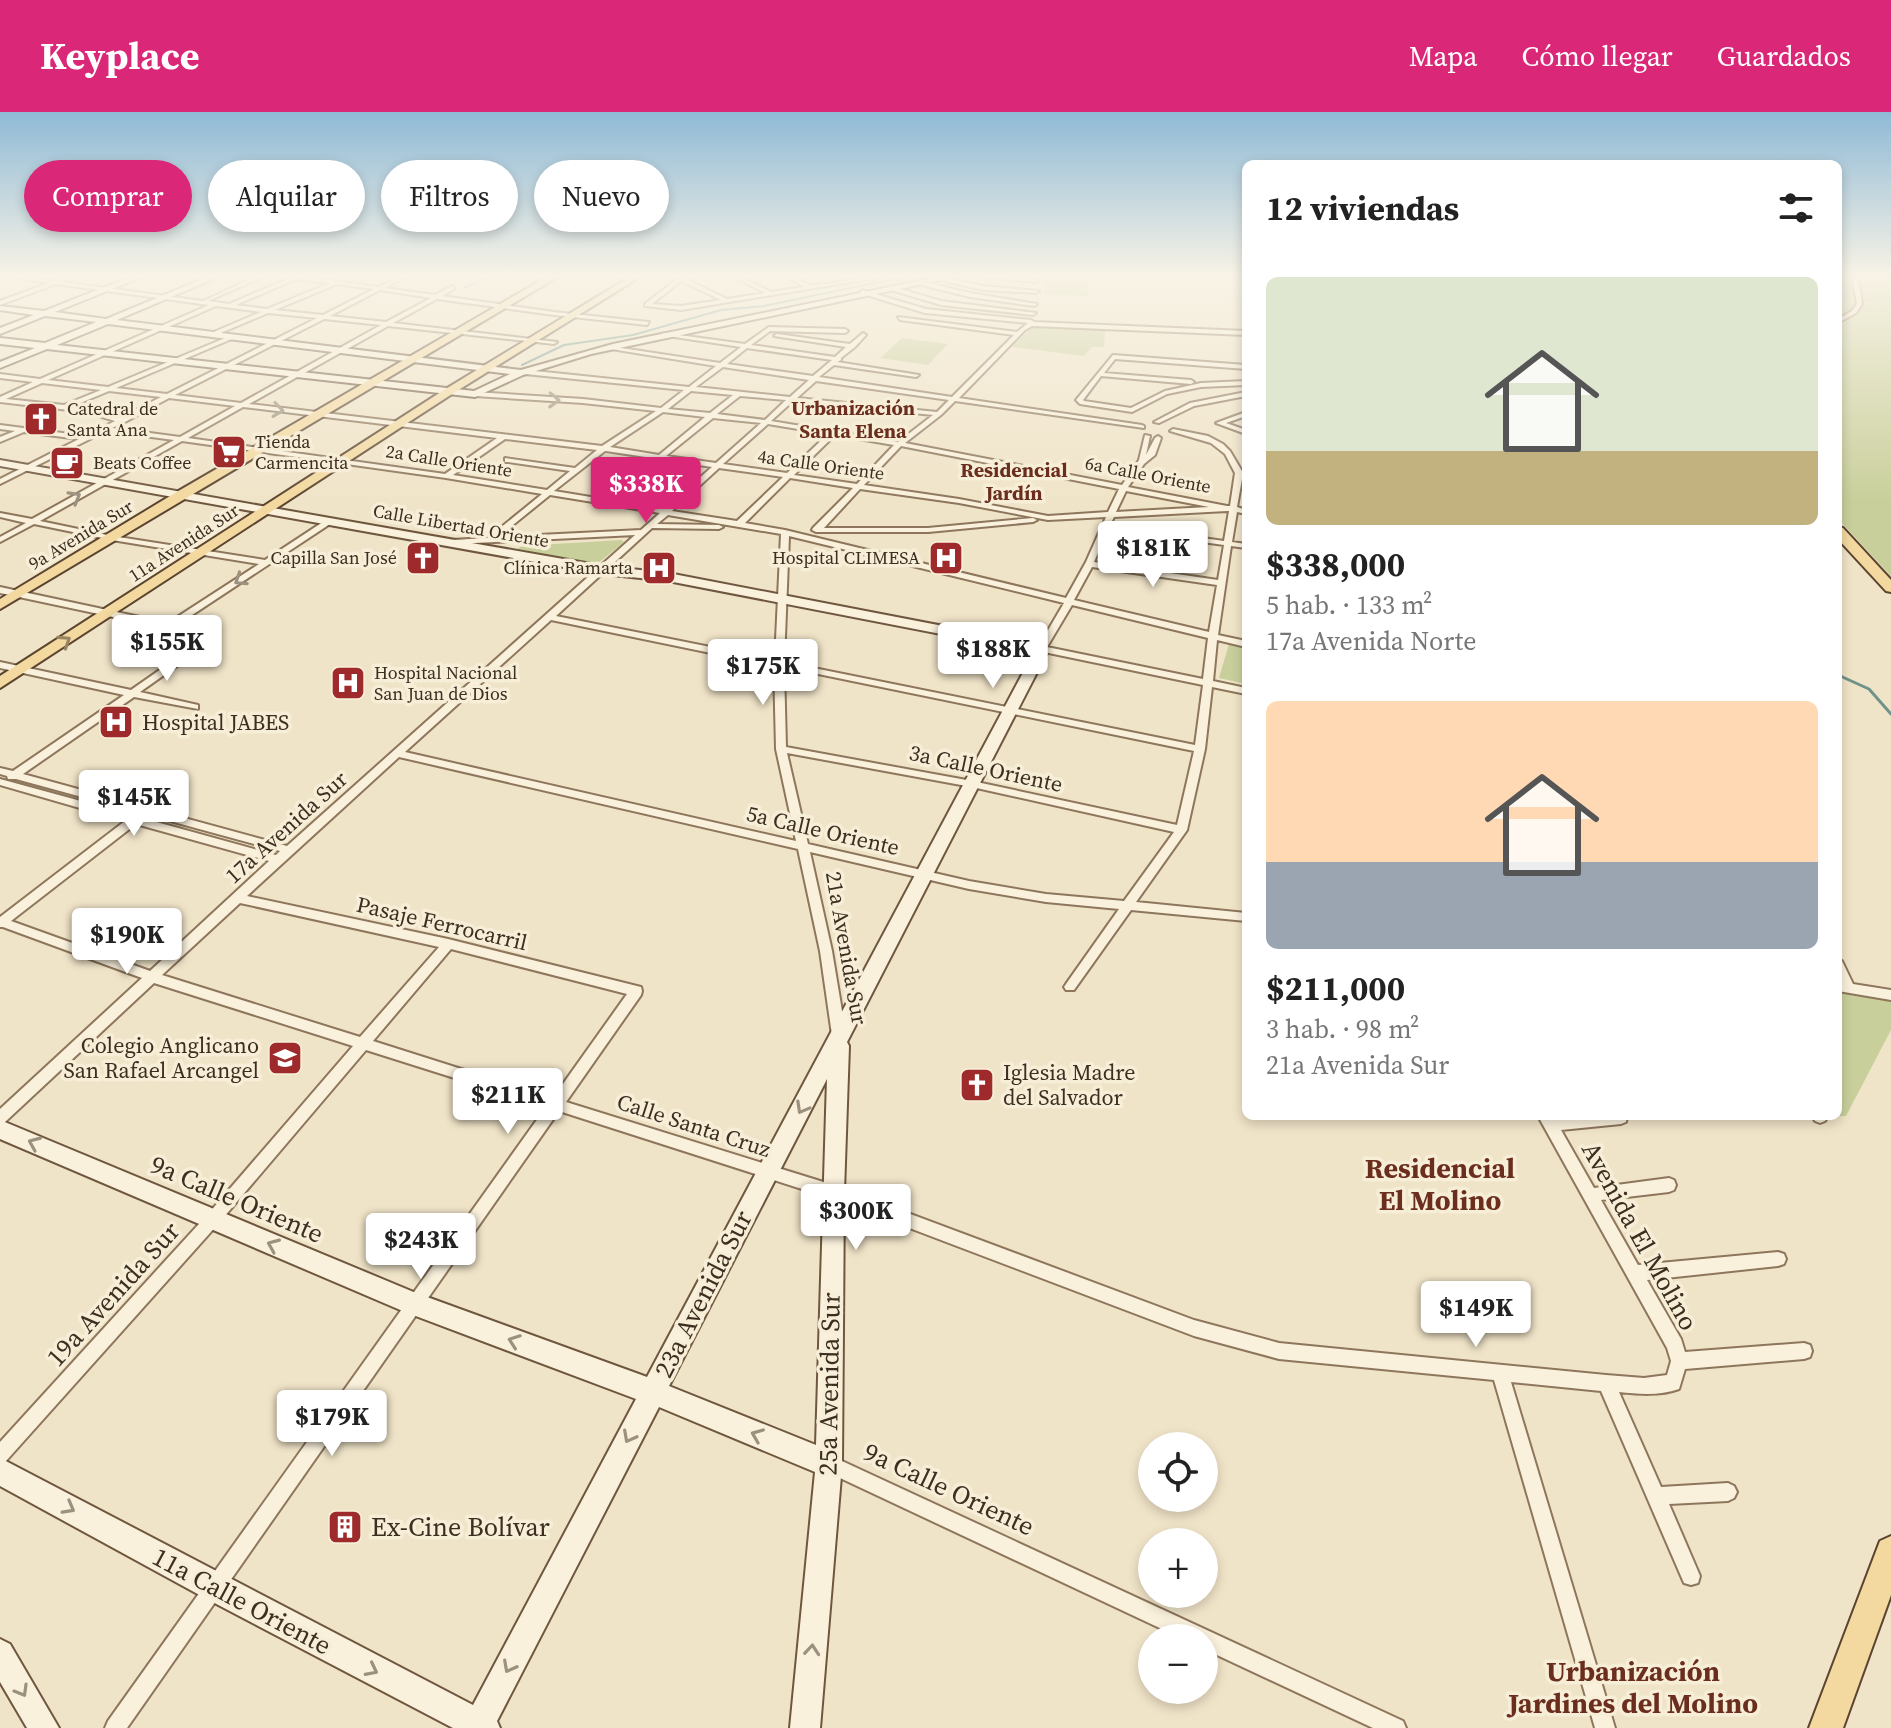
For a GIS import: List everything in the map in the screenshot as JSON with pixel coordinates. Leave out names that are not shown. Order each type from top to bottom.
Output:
[{"type":"main road","points":[[0,365],[34,350]]},
{"type":"main road","name":"6a Calle Oriente","points":[[82,350],[475,394]]},
{"type":"main road","points":[[343,350],[525,372]]},
{"type":"main road","name":"9a Avenida Sur","points":[[0,605],[426,350]]},
{"type":"main road","name":"11a Avenida Sur","points":[[0,683],[517,350]]},
{"type":"main road","points":[[475,394],[525,372],[600,350]]},
{"type":"main road","name":"Calle Libertad Oriente","points":[[0,463],[603,570],[668,577],[1042,649]]},
{"type":"main road","points":[[1842,535],[1891,588]]},
{"type":"main road","name":"23a Avenida Sur","points":[[480,1727],[767,1171],[927,875],[1042,649]]},
{"type":"main road","name":"25a Avenida Sur","points":[[805,1728],[829,1464],[833,1192],[840,1039]]},
{"type":"main road","name":"9a Calle Oriente","points":[[0,1129],[414,1304],[652,1392],[829,1464]]},
{"type":"main road","name":"11a Calle Oriente","points":[[0,1471],[480,1727]]},
{"type":"main road","points":[[1826,1728],[1891,1552]]},
{"type":"main road","points":[[0,1654],[44,1728]]},
{"type":"street","points":[[0,399],[111,350]]},
{"type":"street","points":[[66,407],[200,350]]},
{"type":"street","points":[[0,482],[262,350]]},
{"type":"street","points":[[0,540],[339,350]]},
{"type":"street","points":[[625,350],[1142,427],[1192,404],[1242,396]]},
{"type":"street","points":[[490,540],[577,470],[741,350]]},
{"type":"street","points":[[773,350],[916,375]]},
{"type":"street","name":"17a Avenida Sur","points":[[0,1118],[396,753],[848,350]]},
{"type":"street","points":[[817,530],[899,444],[939,414],[1001,350]]},
{"type":"street","points":[[1201,385],[1165,393],[1132,410],[1079,402],[1113,357],[1242,367]]},
{"type":"street","points":[[525,372],[939,414]]},
{"type":"street","points":[[1099,374],[1201,385],[1242,383]]},
{"type":"street","name":"4a Calle Oriente","points":[[0,376],[606,449],[959,501],[1048,518],[1234,508]]},
{"type":"street","points":[[660,457],[739,393]]},
{"type":"street","name":"6a Calle Oriente","points":[[475,394],[583,401],[834,432],[1242,511]]},
{"type":"street","points":[[1142,459],[1151,455],[1158,438],[1197,406],[1242,396]]},
{"type":"street","points":[[0,399],[66,407],[123,421]]},
{"type":"street","points":[[1242,415],[1219,423],[1242,431]]},
{"type":"street","points":[[1070,987],[1181,830],[1200,749],[1213,637],[1234,508],[1242,491],[1239,473],[1223,446],[1157,422]]},
{"type":"street","points":[[0,427],[90,438]]},
{"type":"street","points":[[1042,649],[1142,459],[1147,436],[1142,427]]},
{"type":"street","points":[[0,440],[24,429]]},
{"type":"street","name":"2a Calle Oriente","points":[[108,429],[446,476],[785,532]]},
{"type":"street","points":[[739,524],[834,432]]},
{"type":"street","points":[[446,476],[505,436]]},
{"type":"street","points":[[1147,436],[1158,438]]},
{"type":"street","points":[[508,460],[577,470]]},
{"type":"street","points":[[0,515],[112,538],[268,563]]},
{"type":"street","points":[[785,532],[928,530],[1048,518]]},
{"type":"street","points":[[168,627],[329,522]]},
{"type":"street","points":[[1108,527],[1242,546]]},
{"type":"street","points":[[455,542],[648,529],[764,528]]},
{"type":"street","points":[[785,532],[1242,643]]},
{"type":"street","name":"21a Avenida Sur","points":[[785,532],[779,665],[781,749],[804,845],[840,1039]]},
{"type":"street","points":[[1089,564],[1221,583]]},
{"type":"street","points":[[0,590],[215,636],[15,775],[1,781]]},
{"type":"street","points":[[549,617],[1200,749]]},
{"type":"street","name":"Calle Libertad Oriente","points":[[1042,649],[1242,690]]},
{"type":"street","points":[[0,665],[195,707]]},
{"type":"street","name":"3a Calle Oriente","points":[[781,749],[972,784],[1181,830]]},
{"type":"street","name":"5a Calle Oriente","points":[[396,753],[1017,894],[1242,917]]},
{"type":"street","points":[[15,775],[289,850]]},
{"type":"street","points":[[1,781],[278,860]]},
{"type":"street","points":[[0,922],[145,811]]},
{"type":"street","name":"Pasaje Ferrocarril","points":[[238,898],[448,944],[636,991],[554,1103]]},
{"type":"street","name":"Calle Santa Cruz","points":[[0,922],[152,977],[833,1192],[1194,1328],[1279,1351],[1606,1383],[1673,1383]]},
{"type":"street","name":"19a Avenida Sur","points":[[0,1455],[213,1219],[448,944]]},
{"type":"street","points":[[1843,987],[1891,995]]},
{"type":"street","points":[[115,1728],[554,1103]]},
{"type":"street","name":"Avenida El Molino","points":[[1548,1120],[1675,1345],[1679,1361],[1673,1383]]},
{"type":"street","points":[[1590,1195],[1669,1185]]},
{"type":"street","points":[[1637,1273],[1778,1259]]},
{"type":"street","points":[[1679,1361],[1804,1351]]},
{"type":"street","points":[[1500,1372],[1605,1728]]},
{"type":"street","points":[[1606,1383],[1691,1576]]},
{"type":"street","name":"9a Calle Oriente","points":[[829,1464],[1173,1624]]},
{"type":"street","points":[[1656,1496],[1728,1492]]},
{"type":"street","name":"9a Calle Oriente","points":[[1218,1645],[1396,1728]]},
{"type":"green space","points":[[888,350],[942,350],[928,365],[880,358]]},
{"type":"green space","points":[[1039,350],[1089,350],[1084,356]]},
{"type":"green space","points":[[1842,350],[1891,350],[1891,576],[1842,523]]},
{"type":"green space","points":[[624,542],[597,564],[517,549],[522,546]]},
{"type":"green space","points":[[1229,644],[1242,647],[1242,683],[1219,678]]},
{"type":"green space","points":[[1842,993],[1891,1001],[1891,1030],[1846,1116],[1842,1116]]},
{"type":"waterway","points":[[522,365],[553,350]]},
{"type":"waterway","points":[[1842,677],[1869,689],[1891,714]]},
{"type":"place","name":"Catedral de Santa Ana","points":[[41,419]]},
{"type":"place","name":"Tienda Carmencita","points":[[229,452]]},
{"type":"place","name":"Beats Coffee","points":[[67,463]]},
{"type":"place","name":"Capilla San José","points":[[423,558]]},
{"type":"place","name":"Hospital CLIMESA","points":[[946,558]]},
{"type":"place","name":"Clínica Ramarta","points":[[659,568]]},
{"type":"place","name":"Hospital Nacional San Juan de Dios","points":[[348,683]]},
{"type":"place","name":"Hospital JABES","points":[[116,722]]},
{"type":"place","name":"Colegio Anglicano San Rafael Arcangel","points":[[285,1058]]},
{"type":"place","name":"Iglesia Madre del Salvador","points":[[977,1085]]},
{"type":"place","name":"Ex-Cine Bolívar","points":[[345,1527]]},
{"type":"district","name":"Urbanización Santa Elena","points":[[853,420]]},
{"type":"district","name":"Residencial Jardín","points":[[1014,482]]},
{"type":"district","name":"Residencial El Molino","points":[[1440,1184]]},
{"type":"district","name":"Urbanización Jardines del Molino","points":[[1633,1687]]}]
